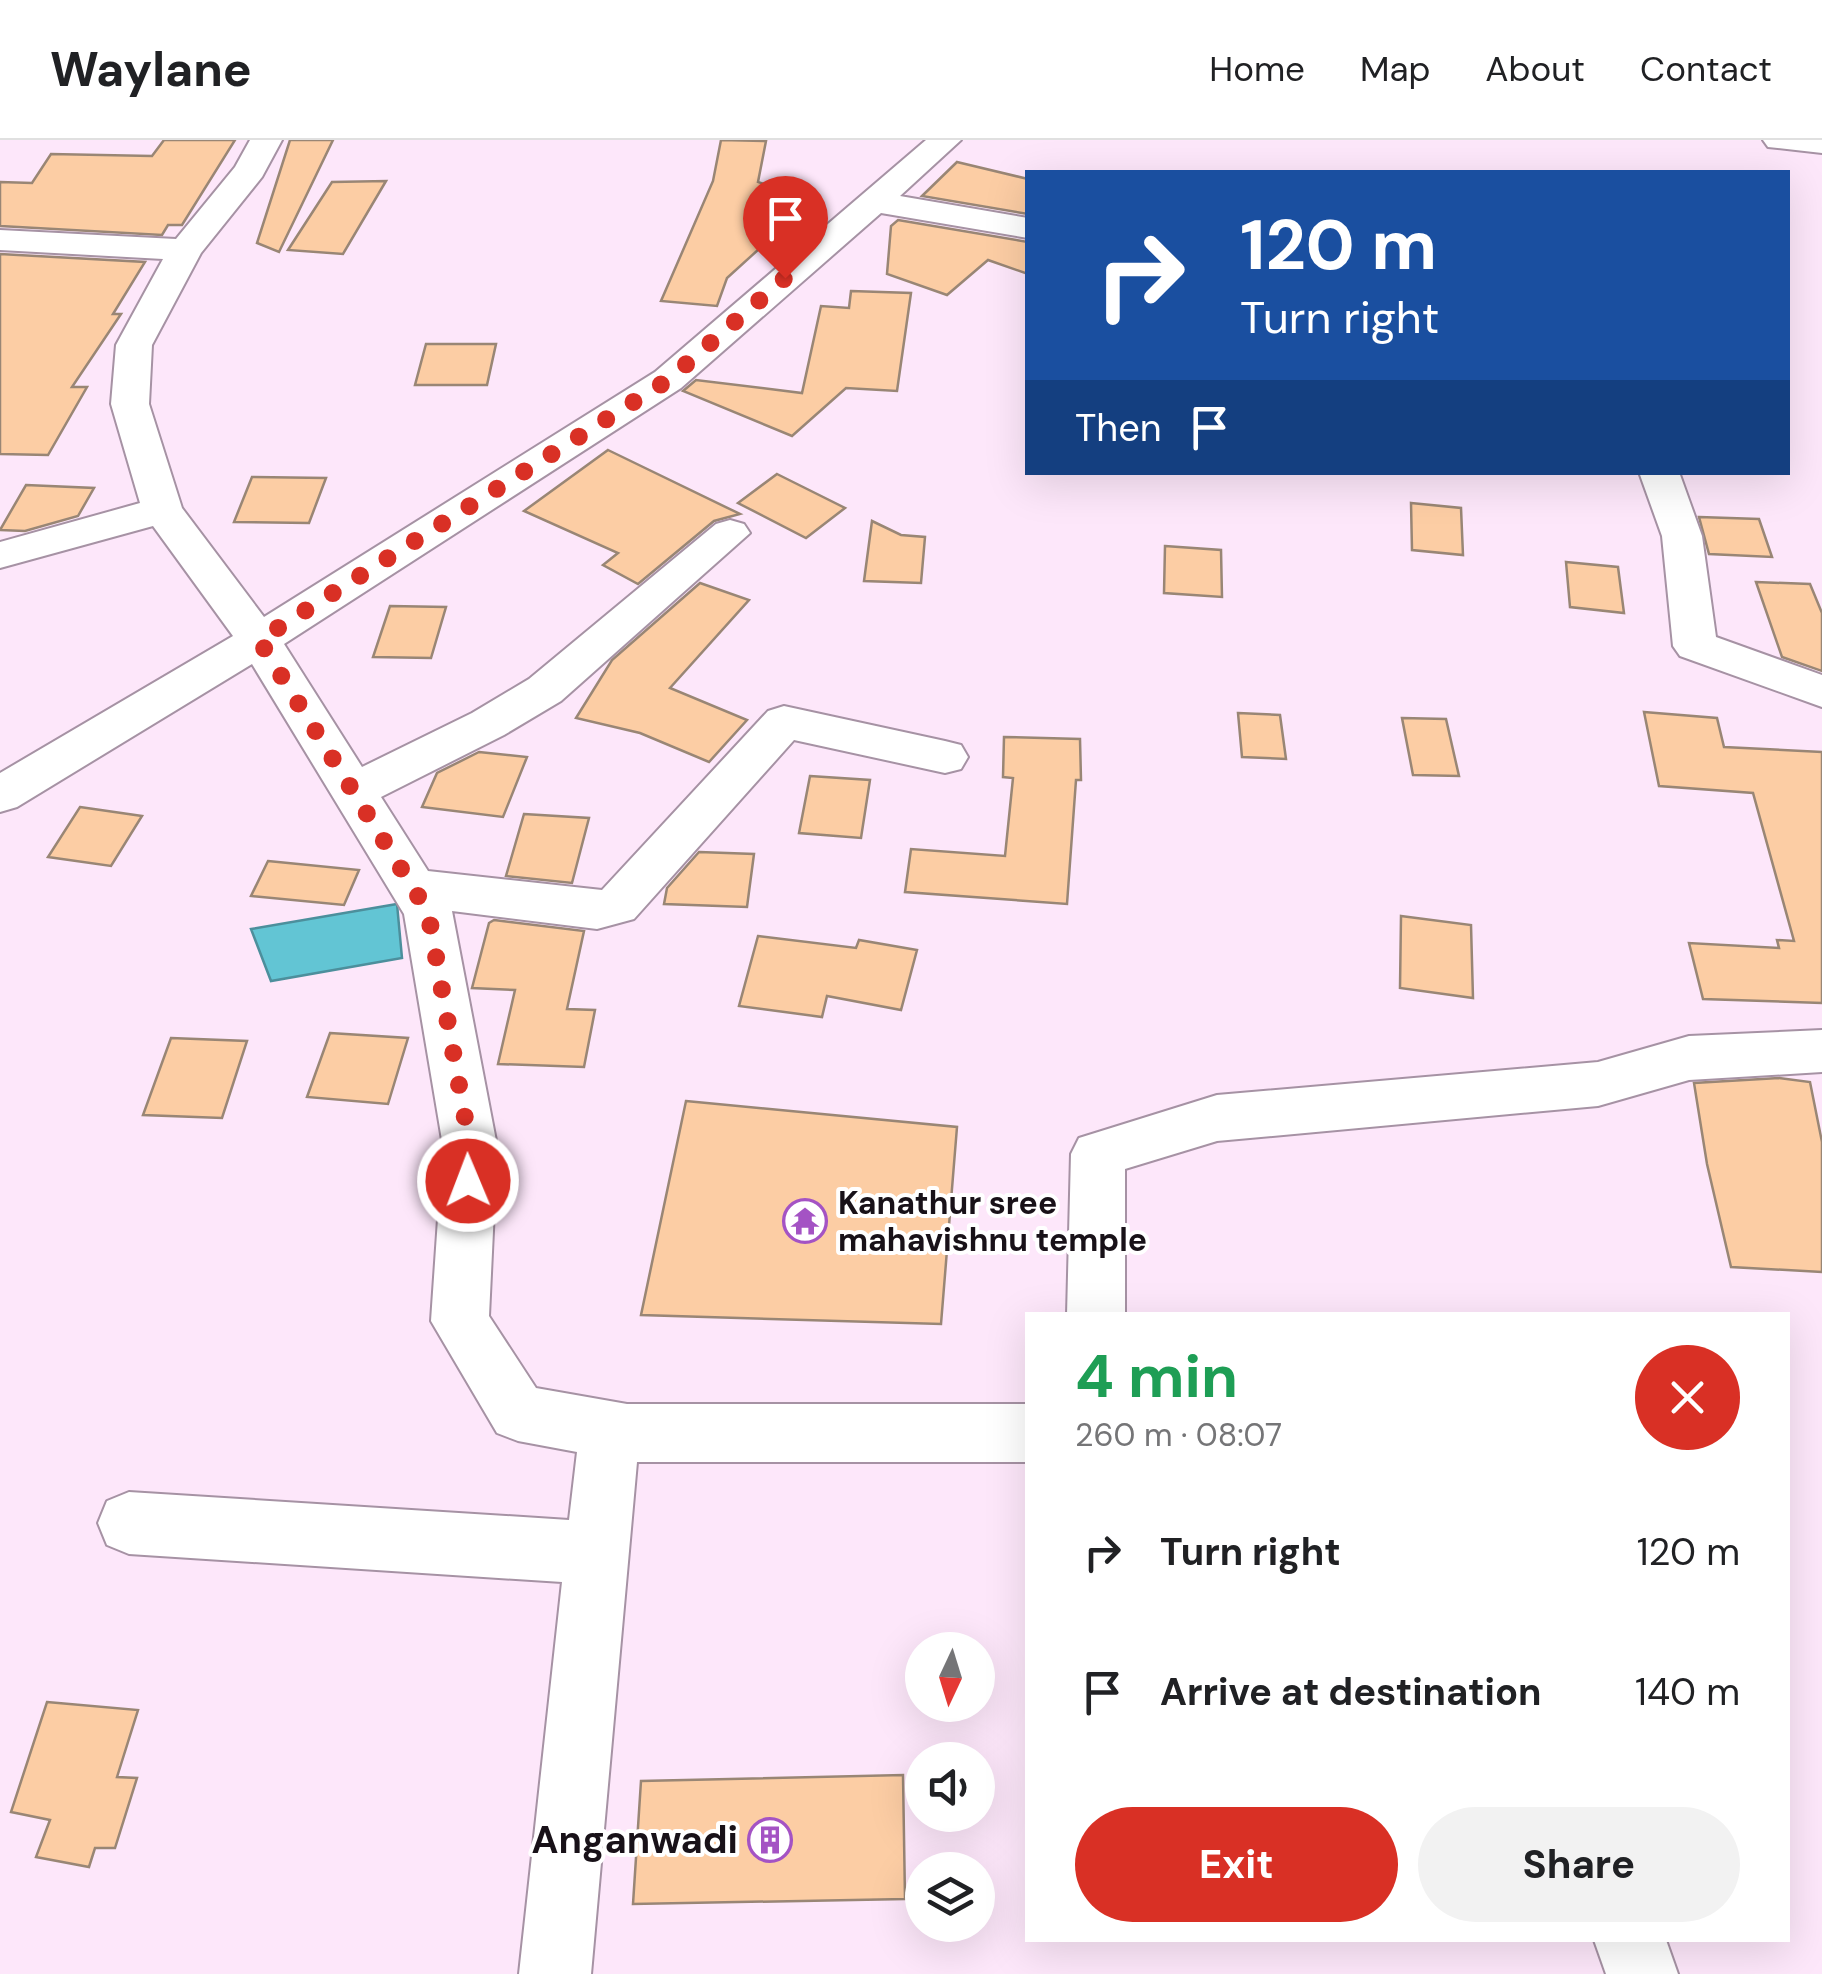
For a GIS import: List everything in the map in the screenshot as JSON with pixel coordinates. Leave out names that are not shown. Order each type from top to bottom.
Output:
[{"type":"street","points":[[266,140],[250,170],[185,250],[134,345],[130,404],[162,510],[259,640],[428,912],[470,1146],[460,1321],[518,1413],[627,1433],[1025,1433]]},
{"type":"street","points":[[0,794],[259,640],[668,380],[944,140]]},
{"type":"street","points":[[1779,140],[1822,143]]},
{"type":"street","points":[[873,202],[1025,227]]},
{"type":"street","points":[[0,240],[185,250]]},
{"type":"street","points":[[1660,475],[1682,536],[1695,646],[1822,692]]},
{"type":"street","points":[[0,555],[162,510]]},
{"type":"street","points":[[352,791],[488,724],[545,690],[730,533]]},
{"type":"street","points":[[412,888],[596,910],[617,906],[784,722],[945,758]]},
{"type":"street","points":[[1096,1312],[1098,1154],[1217,1118],[1598,1084],[1688,1058],[1822,1051]]},
{"type":"street","points":[[555,1974],[610,1430]]},
{"type":"street","points":[[129,1523],[596,1553]]},
{"type":"street","points":[[1631,1942],[1642,1974]]},
{"type":"water","points":[[397,904],[402,958],[271,981],[251,929]]},
{"type":"building","points":[[164,140],[235,140],[182,225],[168,225],[162,235],[0,226],[0,182],[32,183],[51,154],[152,156]]},
{"type":"building","points":[[290,140],[333,140],[279,252],[257,243]]},
{"type":"building","points":[[721,140],[766,141],[758,182],[813,200],[727,278],[717,306],[661,301],[713,181]]},
{"type":"building","points":[[957,162],[1025,178],[1025,213],[922,196]]},
{"type":"building","points":[[386,181],[343,254],[288,250],[332,182]]},
{"type":"building","points":[[898,220],[1025,241],[1025,273],[988,260],[947,295],[887,274],[891,226]]},
{"type":"building","points":[[0,254],[145,262],[113,314],[121,314],[72,387],[87,387],[48,455],[0,454]]},
{"type":"building","points":[[851,291],[911,293],[897,391],[846,388],[792,436],[683,391],[696,380],[802,393],[821,306],[849,308]]},
{"type":"building","points":[[426,344],[496,344],[487,385],[415,385]]},
{"type":"building","points":[[608,450],[740,514],[714,521],[638,584],[603,565],[618,553],[524,511]]},
{"type":"building","points":[[777,474],[845,508],[806,538],[738,503]]},
{"type":"building","points":[[252,477],[326,478],[309,523],[234,522]]},
{"type":"building","points":[[26,485],[94,488],[78,516],[25,531],[0,530]]},
{"type":"building","points":[[1411,503],[1461,508],[1463,555],[1412,550]]},
{"type":"building","points":[[1699,517],[1759,519],[1772,557],[1709,554]]},
{"type":"building","points":[[872,521],[901,535],[925,537],[921,583],[864,581]]},
{"type":"building","points":[[1165,546],[1221,550],[1222,597],[1164,593]]},
{"type":"building","points":[[1566,562],[1618,567],[1624,613],[1570,607]]},
{"type":"building","points":[[1756,582],[1810,584],[1822,613],[1822,671],[1782,657]]},
{"type":"building","points":[[700,583],[749,600],[670,688],[747,720],[709,762],[640,733],[576,718],[612,660]]},
{"type":"building","points":[[390,606],[446,607],[431,658],[373,657]]},
{"type":"building","points":[[1644,712],[1717,718],[1724,747],[1822,752],[1822,1003],[1703,999],[1689,943],[1779,948],[1777,940],[1794,941],[1753,793],[1659,786]]},
{"type":"building","points":[[1238,713],[1280,715],[1286,759],[1242,757]]},
{"type":"building","points":[[1402,718],[1446,719],[1459,776],[1413,775]]},
{"type":"building","points":[[1004,737],[1080,739],[1081,780],[1076,780],[1067,904],[905,892],[911,849],[1005,856],[1013,778],[1003,777]]},
{"type":"building","points":[[479,752],[527,757],[503,817],[422,807],[437,773]]},
{"type":"building","points":[[810,776],[870,780],[861,838],[799,833]]},
{"type":"building","points":[[80,807],[142,816],[111,866],[48,857]]},
{"type":"building","points":[[524,814],[589,818],[572,883],[506,876]]},
{"type":"building","points":[[699,852],[754,854],[747,907],[664,904],[667,888]]},
{"type":"building","points":[[268,861],[359,870],[344,905],[251,896]]},
{"type":"building","points":[[1401,916],[1471,925],[1473,998],[1400,988]]},
{"type":"building","points":[[494,920],[584,931],[567,1009],[595,1010],[584,1067],[498,1064],[515,990],[472,988],[489,923]]},
{"type":"building","points":[[758,936],[856,948],[859,940],[917,950],[901,1010],[827,996],[822,1017],[739,1006]]},
{"type":"building","points":[[330,1033],[408,1038],[388,1104],[307,1097]]},
{"type":"building","points":[[171,1038],[247,1041],[222,1118],[143,1115]]},
{"type":"building","points":[[1779,1078],[1810,1082],[1822,1142],[1822,1272],[1731,1267],[1707,1164],[1694,1083]]},
{"type":"building","name":"Kanathur sree mahavishnu temple","points":[[686,1101],[957,1127],[941,1324],[641,1315]]},
{"type":"building","points":[[47,1702],[138,1710],[117,1777],[137,1778],[115,1848],[95,1848],[89,1867],[36,1857],[50,1820],[11,1812]]},
{"type":"building","name":"Anganwadi","points":[[903,1775],[905,1899],[633,1904],[641,1781]]},
{"type":"place","name":"Kanathur sree mahavishnu temple","points":[[805,1221]]},
{"type":"place","name":"Anganwadi","points":[[770,1840]]},
{"type":"route","points":[[468,1181],[470,1146],[428,912],[259,640],[668,380],[785,278]]}]
